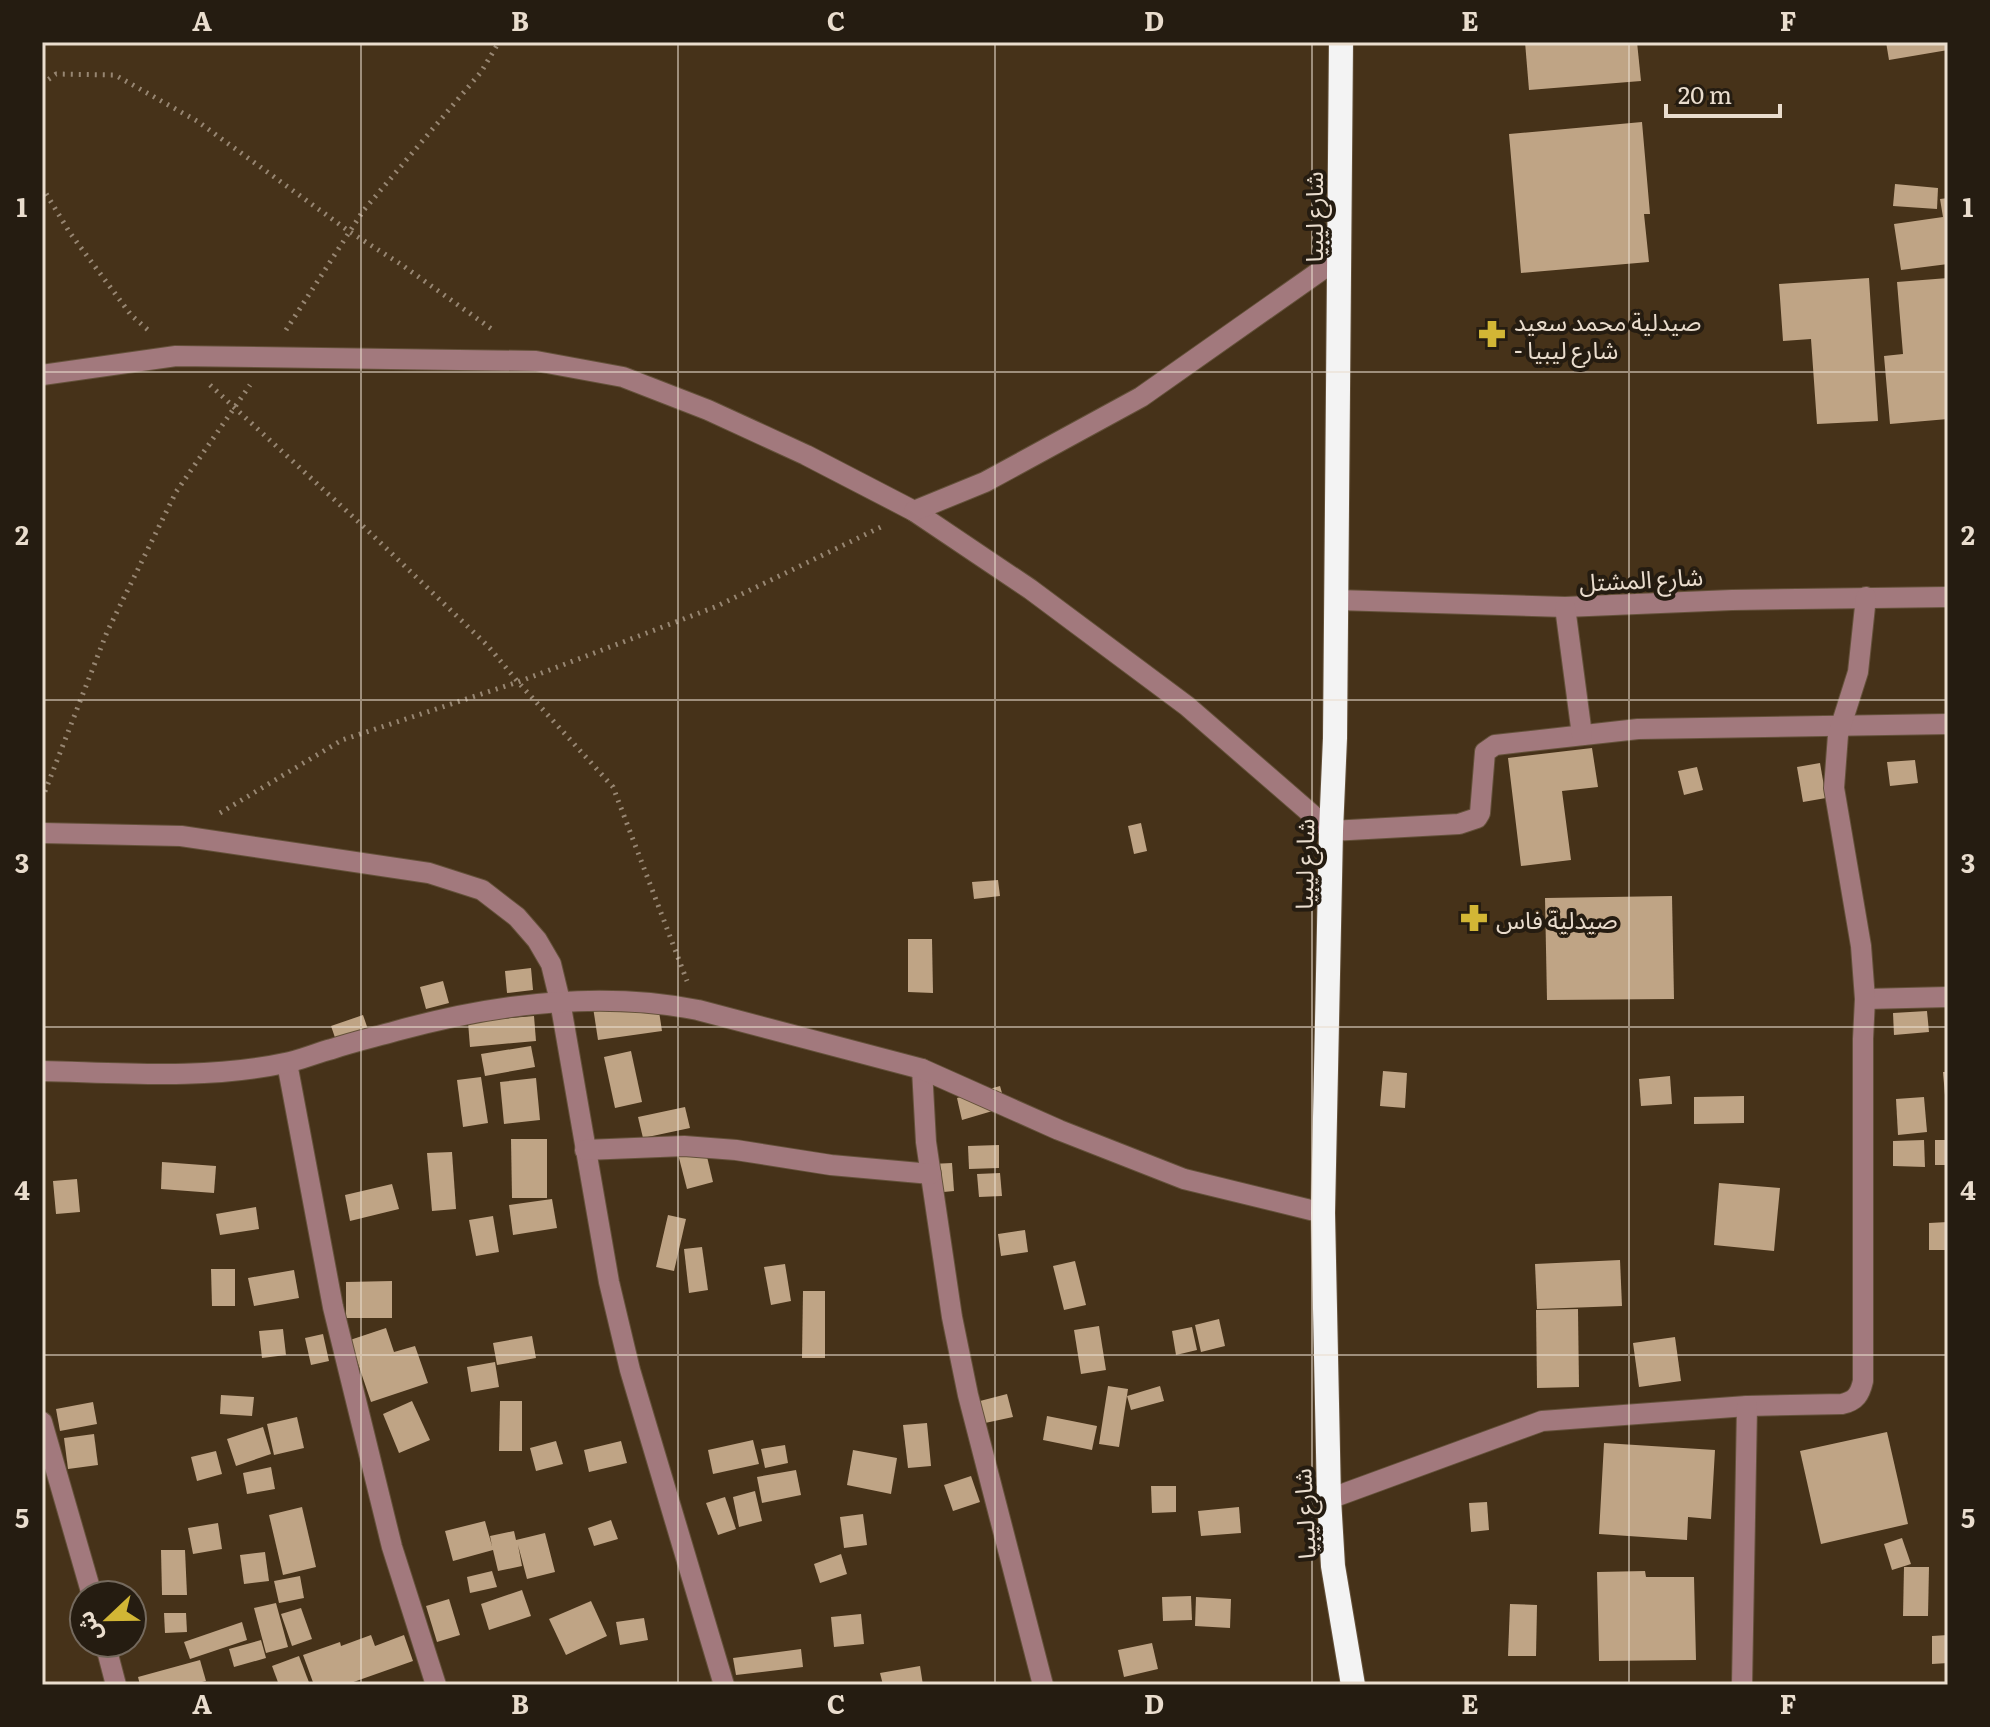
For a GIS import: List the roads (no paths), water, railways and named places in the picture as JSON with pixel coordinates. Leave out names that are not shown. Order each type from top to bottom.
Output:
[{"type":"highway","name":"شارع ليبيا","points":[[1341,42],[1335,738],[1323,1213],[1333,1566],[1353,1685]]},
{"type":"street","points":[[914,511],[985,482],[1141,397],[1340,257]]},
{"type":"street","points":[[42,375],[176,356],[536,361],[623,377],[708,410],[806,455],[914,511],[1030,589],[1187,706],[1331,831],[1470,822],[1480,813],[1485,752],[1495,745],[1638,729],[1948,724]]},
{"type":"street","points":[[1329,1499],[1542,1421],[1747,1406],[1842,1404],[1851,1402],[1860,1394],[1863,1381],[1865,999],[1861,946],[1834,788],[1834,762],[1841,726],[1858,672],[1866,597]]},
{"type":"street","name":"شارع المشتل","points":[[1337,600],[1565,607],[1732,600],[1948,597]]},
{"type":"street","points":[[1565,607],[1582,735]]},
{"type":"street","points":[[42,833],[181,836],[429,873],[482,890],[517,917],[537,940],[551,964],[560,1001],[609,1282],[630,1370],[724,1685]]},
{"type":"street","points":[[1865,999],[1948,997]]},
{"type":"street","points":[[42,1071],[124,1074],[227,1072],[287,1063],[456,1015],[516,1005],[560,1001],[668,1004],[922,1069],[1059,1130],[1184,1179],[1323,1213]]},
{"type":"street","points":[[287,1063],[333,1307],[389,1534],[436,1685]]},
{"type":"street","points":[[922,1069],[926,1142],[952,1317],[968,1395],[1043,1685]]},
{"type":"street","points":[[585,1150],[684,1146],[931,1174]]},
{"type":"street","points":[[1742,1685],[1747,1406]]},
{"type":"street","points":[[42,1422],[87,1579]]},
{"type":"street","points":[[109,1659],[116,1685]]},
{"type":"place","name":"صيدلية محمد سعيد - شارع ليبيا","points":[[1492,334]]},
{"type":"place","name":"صيدلية فاس","points":[[1474,918]]}]
